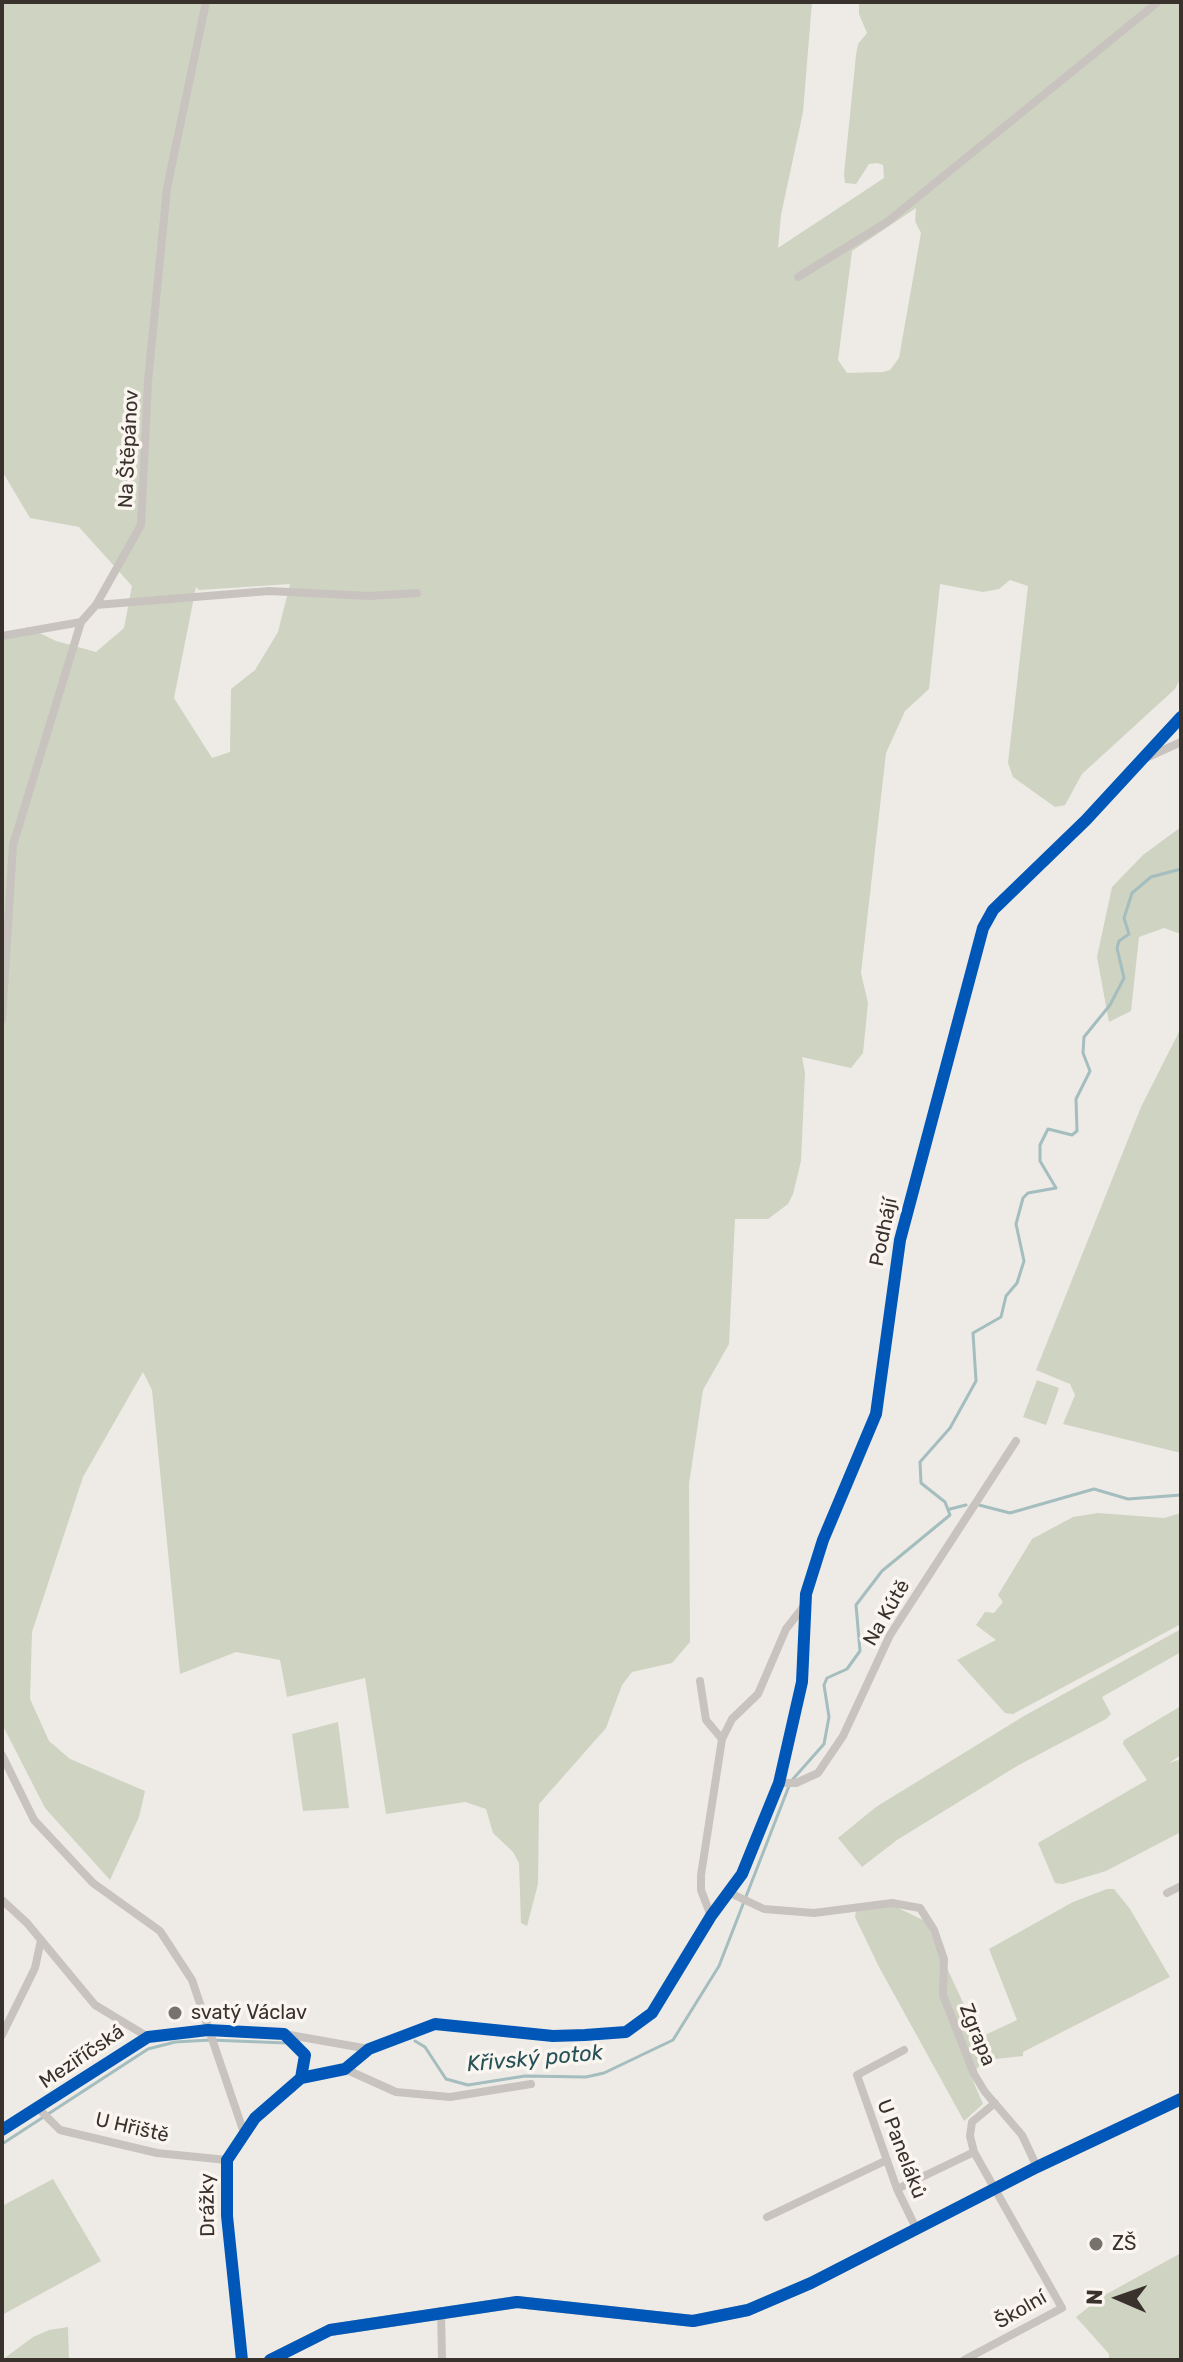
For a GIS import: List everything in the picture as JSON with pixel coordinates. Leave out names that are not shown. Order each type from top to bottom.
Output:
[{"type":"street","name":"Na Štěpánov","points":[[2,1020],[13,845],[81,622],[96,605],[141,525],[152,337],[167,188],[206,2]]},
{"type":"street","points":[[798,277],[887,222],[1158,2]]},
{"type":"street","points":[[96,605],[269,591],[369,596],[417,593]]},
{"type":"street","points":[[2,636],[81,622]]},
{"type":"street","name":"Podhájí","points":[[369,2049],[435,2024],[553,2036],[626,2032],[652,2013],[711,1916],[742,1874],[782,1783],[802,1682],[804,1606],[823,1540],[876,1414],[900,1240],[983,928],[993,910],[1147,757],[1181,717]]},
{"type":"street","points":[[1147,757],[1181,742]]},
{"type":"street","points":[[2,846],[13,845]]},
{"type":"street","name":"Na Kútě","points":[[782,1783],[796,1783],[818,1773],[843,1736],[890,1635],[1016,1441]]},
{"type":"street","points":[[711,1916],[701,1890],[701,1875],[722,1739],[732,1719],[758,1694],[786,1629],[804,1606]]},
{"type":"street","points":[[700,1681],[706,1720],[722,1739]]},
{"type":"street","points":[[2,1755],[34,1820],[93,1883],[160,1931],[192,1980],[244,2133]]},
{"type":"street","points":[[1167,1893],[1181,1886]]},
{"type":"street","name":"Zgrapa","points":[[728,1892],[764,1909],[814,1913],[892,1903],[920,1908],[934,1930],[944,1959],[943,1995],[974,2074],[1022,2135],[1037,2167]]},
{"type":"street","points":[[2,1900],[41,1940],[95,2005],[148,2037]]},
{"type":"street","points":[[2,2035],[35,1968],[41,1940]]},
{"type":"street","points":[[284,2034],[305,2055],[301,2078],[345,2069],[369,2049]]},
{"type":"street","name":"Meziříčská","points":[[2,2130],[41,2111],[148,2037],[284,2034],[369,2049]]},
{"type":"street","name":"U Paneláků","points":[[904,2050],[858,2072],[857,2081],[897,2189],[916,2228]]},
{"type":"street","points":[[345,2069],[396,2092],[450,2097],[531,2084]]},
{"type":"street","name":"Drážky","points":[[242,2360],[227,2216],[227,2160],[255,2118],[301,2078]]},
{"type":"street","points":[[270,2360],[330,2330],[517,2302],[693,2321],[716,2319],[748,2310],[811,2283],[1037,2167],[1181,2099]]},
{"type":"street","points":[[994,2190],[974,2152],[970,2136],[972,2122],[995,2103]]},
{"type":"street","name":"U Hřiště","points":[[41,2111],[60,2130],[98,2136],[157,2153],[227,2160]]},
{"type":"street","points":[[897,2189],[974,2152]]},
{"type":"street","points":[[767,2217],[887,2160]]},
{"type":"street","name":"Školní","points":[[964,2360],[1062,2308],[994,2190]]},
{"type":"street","points":[[441,2311],[442,2360]]},
{"type":"green space","points":[[2,2],[812,2],[803,112],[781,215],[778,248],[884,178],[883,165],[869,164],[856,184],[845,183],[856,55],[858,44],[867,33],[859,14],[859,2],[1154,2],[1158,7],[1164,2],[1181,2],[1181,677],[1175,689],[1082,774],[1065,805],[1055,807],[1013,777],[1008,763],[1028,586],[1010,580],[999,589],[983,592],[940,584],[929,689],[905,711],[886,753],[861,973],[868,1003],[863,1053],[851,1068],[802,1057],[805,1073],[801,1161],[793,1194],[788,1204],[768,1219],[735,1219],[729,1344],[703,1390],[689,1484],[690,1642],[672,1663],[632,1672],[622,1685],[606,1728],[539,1804],[538,1884],[527,1926],[521,1923],[519,1863],[513,1852],[493,1833],[486,1809],[465,1802],[386,1814],[365,1678],[287,1697],[280,1660],[236,1652],[180,1674],[152,1390],[143,1372],[83,1477],[32,1632],[30,1699],[49,1741],[70,1759],[145,1791],[139,1817],[110,1880],[45,1808],[2,1724],[2,640],[27,627],[56,641],[96,652],[124,628],[132,586],[79,527],[30,518],[2,471]],"holes":[[[916,208],[915,221],[921,233],[899,358],[890,370],[847,373],[838,360],[852,251]],[[290,584],[278,632],[255,670],[231,689],[230,752],[212,758],[174,698],[196,587],[199,590]]]},
{"type":"green space","points":[[1181,827],[1181,934],[1164,928],[1139,937],[1131,1011],[1109,1022],[1097,957],[1112,887],[1143,855]]},
{"type":"green space","points":[[1181,1028],[1181,1453],[1063,1424],[1075,1395],[1070,1384],[1036,1370],[1141,1107]]},
{"type":"green space","points":[[1037,1380],[1059,1388],[1046,1425],[1023,1417]]},
{"type":"green space","points":[[1098,1513],[1164,1518],[1181,1513],[1181,1624],[1013,1714],[1005,1713],[957,1660],[996,1640],[976,1625],[985,1612],[994,1613],[1003,1602],[998,1595],[1032,1539],[1073,1517]]},
{"type":"green space","points":[[1181,1629],[1181,1652],[1102,1697],[1111,1714],[1106,1719],[1017,1766],[897,1840],[862,1867],[838,1838],[876,1807],[1024,1716]]},
{"type":"green space","points":[[1181,1706],[1181,1755],[1169,1763],[1181,1759],[1181,1832],[1106,1871],[1063,1884],[1055,1883],[1038,1843],[1147,1780],[1123,1744],[1124,1740]]},
{"type":"green space","points":[[338,1722],[349,1808],[303,1811],[292,1734]]},
{"type":"green space","points":[[1114,1889],[1130,1909],[1170,1977],[1023,2052],[1023,2056],[987,2060],[970,2074],[983,2104],[964,2121],[879,1967],[855,1917],[856,1911],[894,1906],[925,1921],[981,2041],[985,2035],[1017,2020],[989,1949],[1073,1902]]},
{"type":"green space","points":[[53,2179],[101,2261],[2,2315],[2,2206]]},
{"type":"green space","points":[[1181,2253],[1181,2360],[1109,2360],[1109,2354],[1076,2317],[1103,2296]]},
{"type":"green space","points":[[68,2327],[69,2360],[2,2360],[33,2337]]},
{"type":"waterway","name":"Křivský potok","points":[[793,1779],[824,1744],[829,1717],[824,1685],[827,1678],[847,1669],[860,1651],[856,1605],[882,1571],[950,1515],[945,1502],[921,1483],[920,1462],[950,1428],[976,1381],[973,1333],[1001,1317],[1006,1296],[1017,1283],[1024,1261],[1016,1224],[1023,1198],[1028,1193],[1056,1188],[1040,1161],[1040,1145],[1048,1129],[1072,1135],[1077,1131],[1076,1099],[1090,1071],[1083,1053],[1084,1037],[1110,1005],[1124,978],[1117,948],[1119,941],[1129,934],[1124,918],[1132,893],[1151,877],[1181,869]]},
{"type":"waterway","points":[[979,1505],[1010,1513],[1094,1489],[1128,1499],[1181,1495]]},
{"type":"waterway","points":[[950,1509],[966,1505]]},
{"type":"waterway","name":"Křivský potok","points":[[415,2041],[425,2047],[446,2079],[468,2085],[525,2076],[586,2077],[604,2073],[673,2040],[719,1966],[789,1786]]},
{"type":"waterway","name":"Křivský potok","points":[[2,2144],[148,2049],[175,2042],[210,2040],[286,2043]]},
{"type":"cycle path","points":[[301,2078],[345,2069],[369,2049],[435,2024],[553,2036],[626,2032],[652,2013],[711,1916],[742,1874],[779,1783],[802,1682],[806,1594],[823,1540],[876,1414],[900,1240],[983,928],[993,910],[1086,820],[1181,717]]},
{"type":"cycle path","points":[[2,2130],[148,2037],[208,2030],[284,2034],[305,2055],[301,2078]]},
{"type":"cycle path","points":[[242,2360],[227,2216],[227,2160],[255,2118],[301,2078]]},
{"type":"cycle path","points":[[270,2360],[330,2330],[517,2302],[693,2321],[748,2310],[811,2283],[1037,2167],[1181,2099]]},
{"type":"place","name":"svatý Václav","points":[[175,2013]]},
{"type":"place","name":"ZŠ","points":[[1096,2244]]}]
